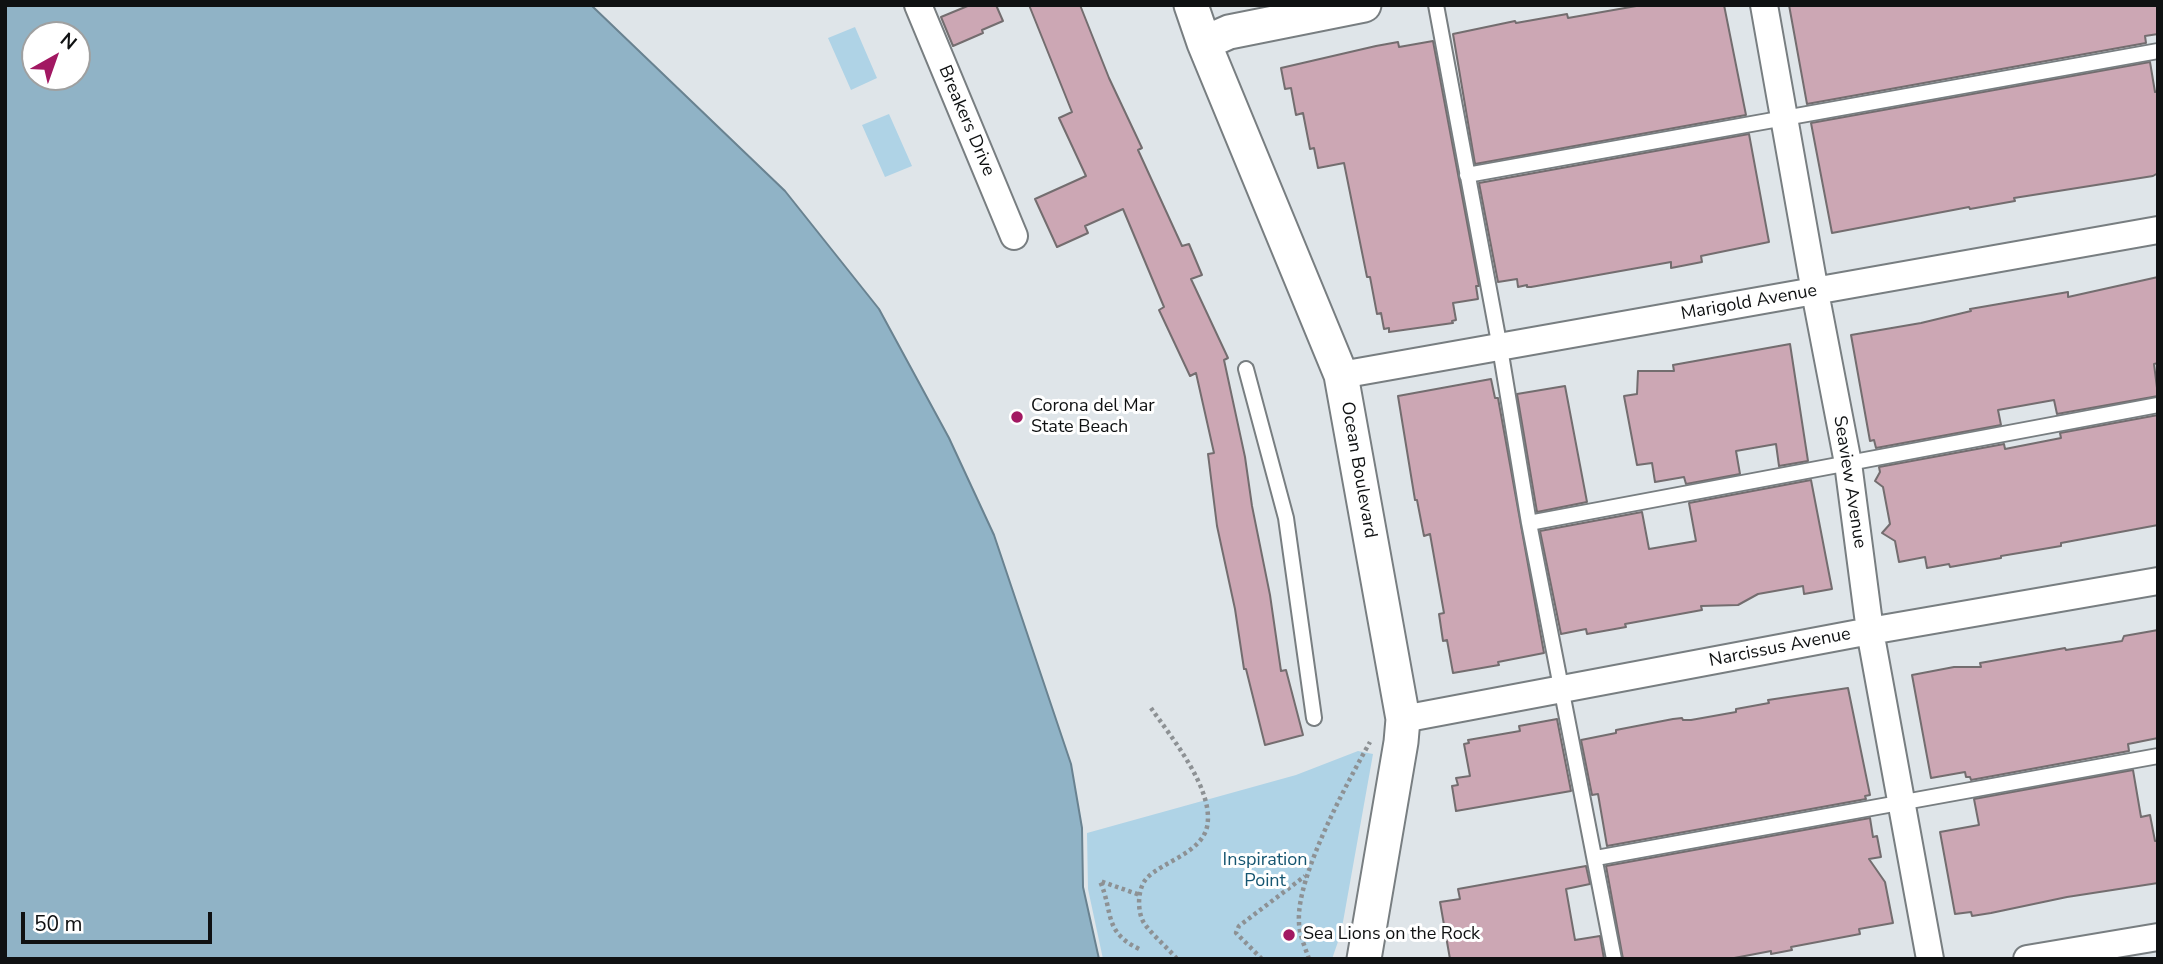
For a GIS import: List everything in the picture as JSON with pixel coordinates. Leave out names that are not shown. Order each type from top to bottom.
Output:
[{"type":"street","name":"Breakers Drive","points":[[918,5],[1014,236]]},
{"type":"street","name":"Ocean Boulevard","points":[[1191,5],[1204,43],[1341,375],[1403,719],[1364,959]]},
{"type":"street","points":[[1204,43],[1229,32],[1364,5]]},
{"type":"street","name":"Seaview Avenue","points":[[1763,5],[1848,463],[1870,631],[1930,959]]},
{"type":"street","name":"Marigold Avenue","points":[[1341,375],[2158,230]]},
{"type":"street","name":"Narcissus Avenue","points":[[1403,719],[1870,631],[2158,582]]},
{"type":"street","points":[[2027,959],[2158,937]]},
{"type":"lane","points":[[1436,5],[1500,348],[1529,523],[1614,959]]},
{"type":"lane","points":[[1467,175],[2158,51]]},
{"type":"lane","points":[[1247,369],[1286,518],[1314,719]]},
{"type":"lane","points":[[1529,523],[2158,405]]},
{"type":"lane","points":[[1596,858],[2158,756]]},
{"type":"path","points":[[1152,708],[1199,781],[1207,812],[1207,828],[1186,854],[1146,878],[1140,895],[1139,909],[1144,923],[1177,959]]},
{"type":"path","points":[[1309,959],[1299,925],[1299,908],[1306,875],[1346,788],[1373,739]]},
{"type":"path","points":[[1262,959],[1236,933],[1239,926],[1306,875]]},
{"type":"path","points":[[1139,949],[1127,944],[1113,926],[1100,881],[1140,895]]},
{"type":"green space","points":[[855,27],[877,78],[851,90],[828,38]]},
{"type":"green space","points":[[889,114],[912,166],[885,177],[862,125]]},
{"type":"green space","name":"Inspiration Point","points":[[1358,751],[1373,754],[1341,933],[1332,959],[1103,959],[1088,889],[1087,833],[1296,775]]},
{"type":"shaded area","points":[[5,5],[591,5],[785,191],[879,309],[949,438],[994,535],[1071,764],[1082,828],[1083,887],[1099,959],[5,959]]},
{"type":"building","points":[[970,5],[996,5],[1003,21],[953,46],[941,17]]},
{"type":"building","points":[[1029,5],[1080,5],[1109,78],[1142,148],[1138,150],[1182,246],[1189,244],[1202,275],[1191,279],[1228,358],[1224,360],[1245,457],[1281,671],[1286,670],[1303,735],[1265,745],[1244,669],[1235,609],[1217,526],[1208,454],[1214,453],[1196,373],[1190,376],[1159,310],[1164,307],[1123,209],[1085,226],[1088,233],[1057,247],[1035,199],[1086,176],[1059,118],[1072,112]]},
{"type":"building","points":[[1642,5],[1724,5],[1746,115],[1475,164],[1453,34],[1515,21],[1516,23],[1567,14],[1568,18]]},
{"type":"building","points":[[1789,5],[2158,5],[2158,34],[2145,36],[2146,43],[1807,104]]},
{"type":"building","points":[[1433,41],[1479,286],[1476,286],[1478,299],[1453,303],[1456,320],[1452,321],[1453,323],[1389,332],[1389,328],[1384,329],[1381,313],[1377,314],[1370,277],[1367,277],[1344,163],[1318,168],[1314,148],[1310,149],[1303,113],[1296,115],[1291,88],[1285,89],[1281,68],[1398,42],[1399,47]]},
{"type":"building","points":[[2150,62],[2155,92],[2158,91],[2158,173],[2153,176],[2014,198],[2015,201],[1832,233],[1811,123]]},
{"type":"building","points":[[1749,134],[1769,242],[1701,256],[1702,262],[1671,268],[1671,262],[1531,287],[1518,287],[1517,279],[1498,282],[1479,183]]},
{"type":"building","points":[[2158,277],[2158,363],[2154,364],[2158,396],[2057,414],[2054,400],[1998,410],[2001,425],[1876,448],[1874,440],[1870,441],[1851,335],[1921,323],[1971,311],[1970,309],[2068,292],[2068,297]]},
{"type":"building","points":[[1790,344],[1808,461],[1779,466],[1776,444],[1736,451],[1740,474],[1686,484],[1684,477],[1655,482],[1652,463],[1637,465],[1624,396],[1637,394],[1638,371],[1674,371],[1673,365]]},
{"type":"building","points":[[1491,379],[1495,398],[1498,398],[1544,653],[1453,673],[1447,640],[1443,641],[1439,614],[1444,613],[1430,534],[1424,536],[1415,500],[1398,396]]},
{"type":"building","points":[[1565,386],[1587,502],[1537,512],[1517,394]]},
{"type":"building","points":[[2158,415],[2158,525],[2061,543],[2061,546],[2001,558],[1927,568],[1925,557],[1899,562],[1895,541],[1882,533],[1890,524],[1883,487],[1875,481],[1880,472],[1879,467],[2004,444],[2005,449],[2061,438],[2060,433]]},
{"type":"building","points":[[1811,480],[1832,589],[1804,594],[1803,586],[1758,594],[1738,605],[1701,606],[1702,610],[1625,624],[1626,627],[1587,634],[1586,629],[1561,634],[1540,531],[1642,512],[1649,549],[1696,541],[1689,503]]},
{"type":"building","points":[[2158,630],[2158,738],[2128,744],[2129,751],[1971,780],[1966,777],[1965,772],[1931,778],[1912,675],[1954,667],[1981,667],[1980,663],[2122,641],[2124,636]]},
{"type":"building","points":[[1848,688],[1870,795],[1865,796],[1866,799],[1607,846],[1598,794],[1592,795],[1581,740],[1673,719],[1691,720],[1736,712],[1736,709],[1769,703],[1768,700]]},
{"type":"building","points":[[1557,719],[1571,791],[1456,811],[1452,786],[1458,785],[1456,778],[1470,776],[1464,744],[1469,743],[1468,740],[1520,731],[1519,726]]},
{"type":"building","points":[[2133,770],[2141,817],[2150,815],[2155,841],[2158,841],[2158,883],[2067,897],[1972,916],[1971,912],[1955,914],[1940,832],[1979,825],[1974,799]]},
{"type":"building","points":[[1870,818],[1873,837],[1877,836],[1881,857],[1869,859],[1885,882],[1893,923],[1859,929],[1860,934],[1791,947],[1792,950],[1771,954],[1771,951],[1729,959],[1623,959],[1606,866]]},
{"type":"building","points":[[1586,866],[1590,884],[1566,889],[1575,940],[1600,936],[1604,959],[1450,959],[1440,902],[1460,899],[1458,889]]},
{"type":"place","name":"Corona del Mar State Beach","points":[[1017,417]]},
{"type":"place","name":"Sea Lions on the Rock","points":[[1289,935]]}]
